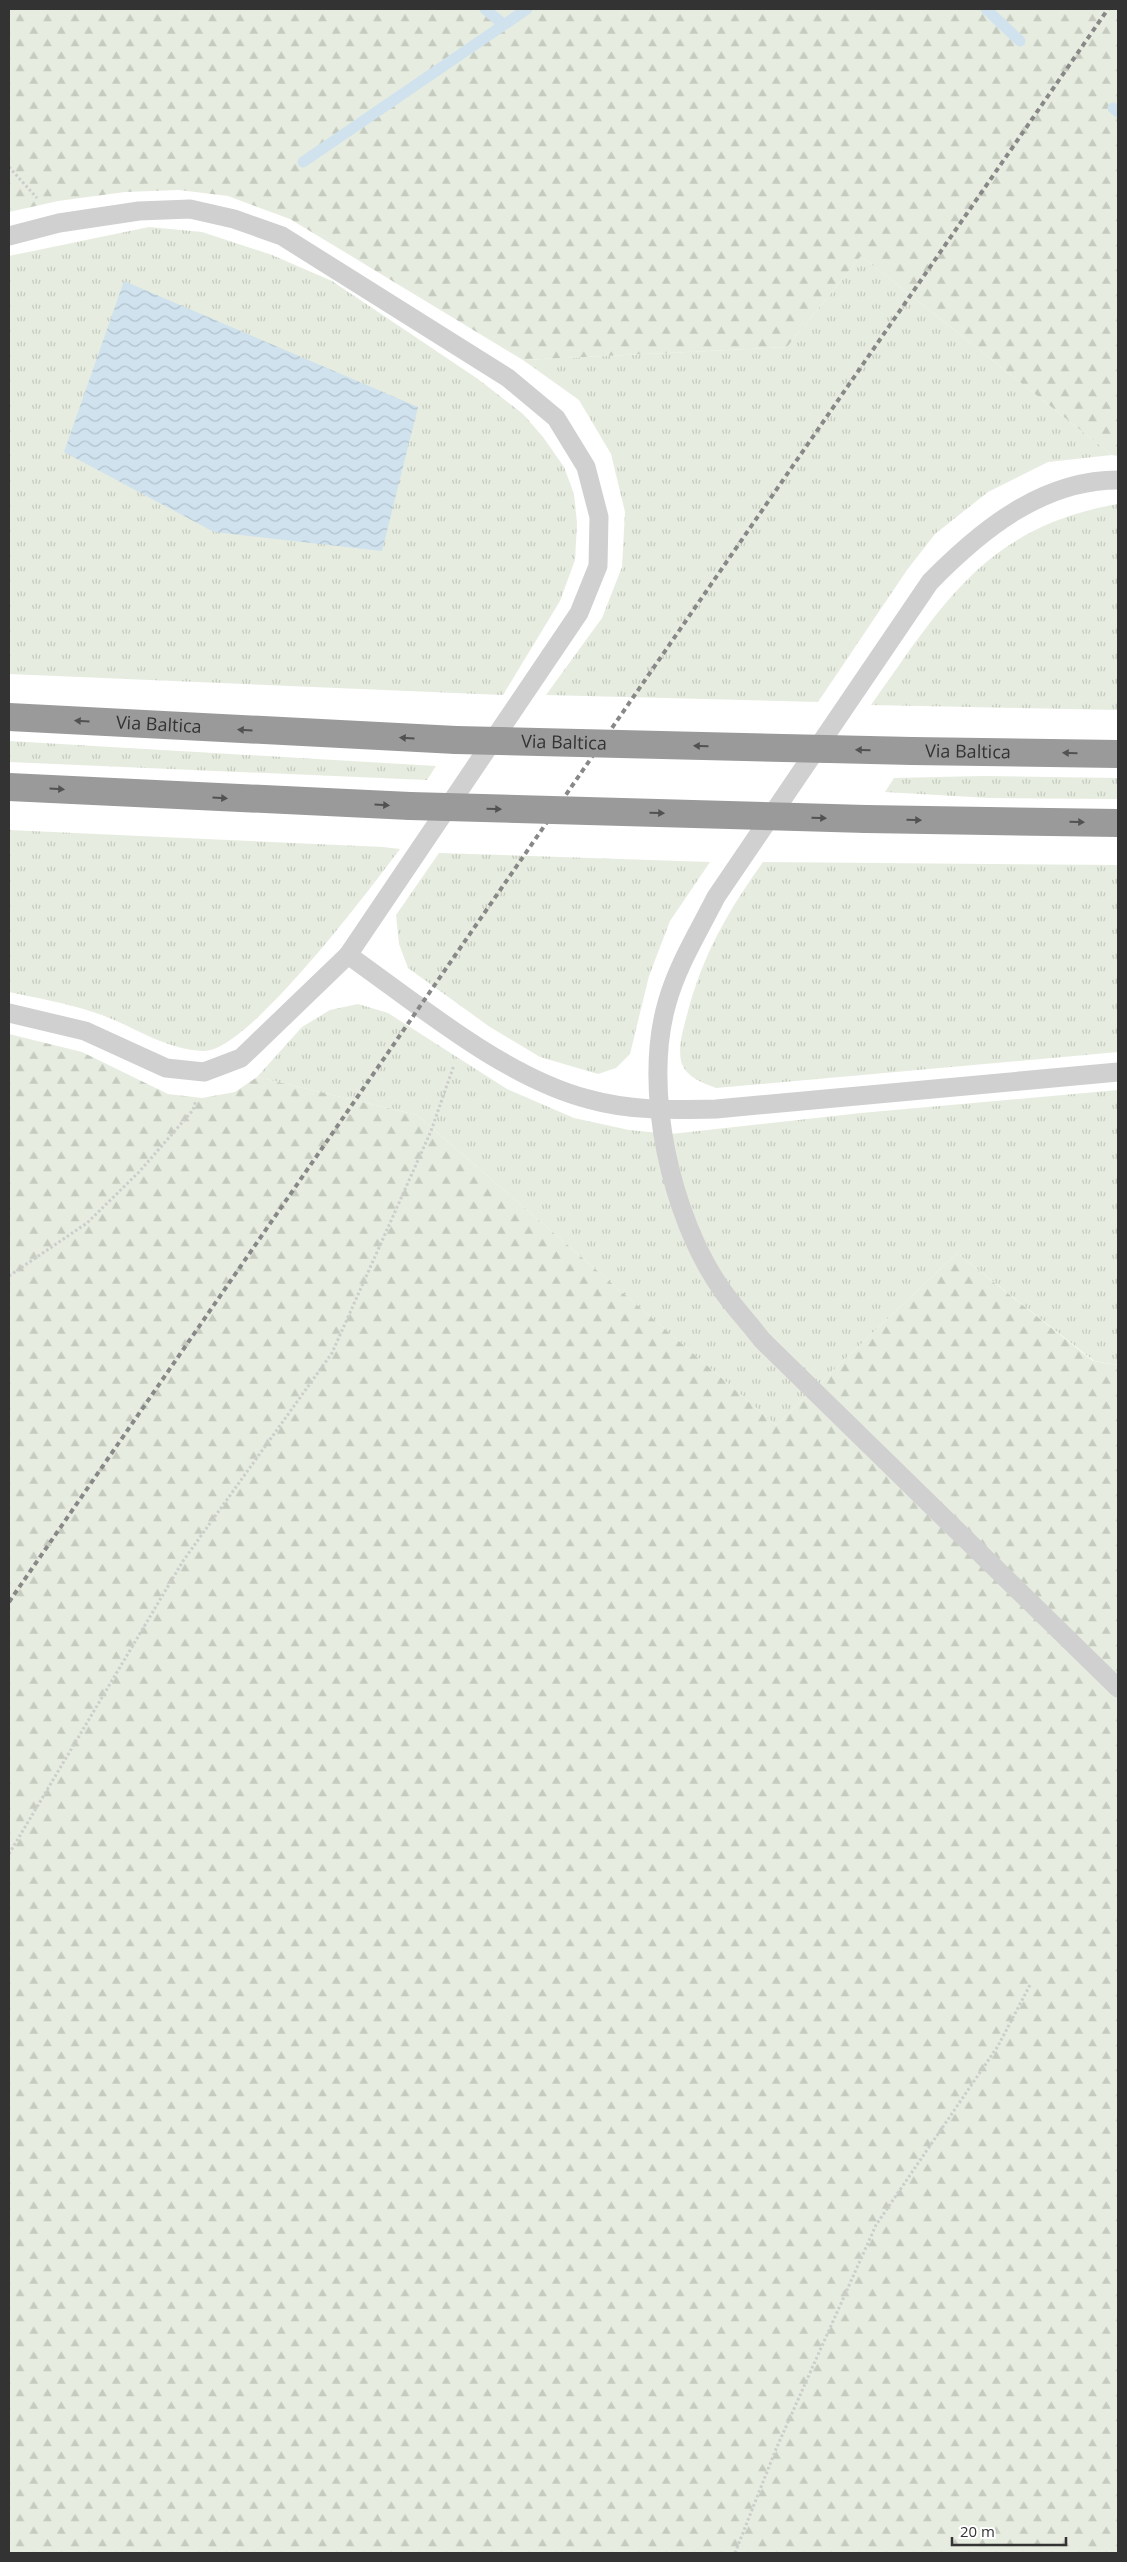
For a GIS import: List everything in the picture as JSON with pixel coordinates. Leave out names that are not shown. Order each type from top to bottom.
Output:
[{"type":"highway","name":"Via Baltica","points":[[9,717],[456,740],[1118,754]]},
{"type":"highway","points":[[9,787],[410,806],[866,819],[1118,823]]},
{"type":"lane","points":[[9,236],[60,223],[139,212],[190,208],[234,219],[282,236],[508,378],[556,418],[586,467],[599,517],[598,566],[579,613],[348,955],[241,1058],[204,1072],[166,1068],[85,1032],[9,1013]]},
{"type":"lane","points":[[1118,480],[1101,480],[1049,494],[1007,515],[967,545],[930,582],[716,897],[696,936],[667,1003],[656,1059],[658,1110],[670,1171],[691,1231],[721,1289],[762,1340],[1118,1688]]},
{"type":"lane","points":[[348,955],[464,1036],[536,1080],[587,1099],[627,1107],[658,1110],[716,1109],[1118,1072]]},
{"type":"path","points":[[9,167],[60,223]]},
{"type":"path","points":[[9,1854],[183,1561],[332,1353],[431,1131],[464,1036]]},
{"type":"path","points":[[9,1276],[87,1224],[139,1172],[193,1110],[204,1072]]},
{"type":"path","points":[[735,2553],[776,2449],[876,2225],[998,2046],[1030,1985]]},
{"type":"green space","points":[[9,9],[1118,9],[1118,456],[1112,455],[861,256],[787,347],[523,360],[290,219],[228,196],[179,190],[125,192],[58,201],[9,212]]},
{"type":"green space","points":[[149,227],[202,232],[272,255],[332,281],[478,379],[523,414],[543,437],[564,467],[574,494],[577,523],[575,560],[560,601],[503,695],[9,674],[9,256]]},
{"type":"green space","points":[[861,256],[1112,455],[1048,462],[988,492],[935,534],[907,570],[818,702],[546,695],[602,618],[622,567],[625,512],[611,454],[579,400],[523,360],[787,347]]},
{"type":"green space","points":[[1118,504],[1118,710],[871,705],[921,634],[946,603],[972,575],[1000,551],[1033,531],[1072,515]]},
{"type":"green space","points":[[9,741],[436,766],[427,780],[9,762]]},
{"type":"green space","points":[[984,776],[1118,778],[1118,799],[989,798],[885,792],[894,778]]},
{"type":"green space","points":[[9,830],[400,849],[337,930],[277,998],[248,1026],[223,1045],[203,1051],[174,1046],[107,1017],[83,1009],[9,992]]},
{"type":"green space","points":[[439,853],[710,862],[670,921],[649,976],[630,1054],[616,1068],[598,1074],[540,1057],[490,1027],[408,968],[399,944],[396,915]]},
{"type":"green space","points":[[763,862],[1118,865],[1118,1052],[716,1088],[700,1081],[686,1071],[680,1055],[683,1032],[693,993],[708,954],[728,916]]},
{"type":"green space","points":[[358,1004],[388,1013],[507,1089],[574,1118],[629,1130],[671,1134],[861,1113],[1118,1090],[1118,1365],[1094,1361],[957,1253],[776,1425],[417,1115],[257,1077],[302,1027],[330,1010]]},
{"type":"green space","points":[[9,1034],[82,1052],[168,1094],[202,1098],[235,1092],[257,1077],[417,1115],[776,1425],[957,1253],[1093,1361],[1118,1365],[1118,2553],[9,2553]]},
{"type":"water","points":[[124,281],[418,407],[382,551],[214,532],[64,452]]},
{"type":"waterway","points":[[485,9],[503,24]]},
{"type":"waterway","points":[[303,162],[527,9]]},
{"type":"waterway","points":[[986,9],[1020,41]]},
{"type":"waterway","points":[[1113,108],[1118,112]]},
{"type":"railway","points":[[9,1602],[1108,9]]}]
